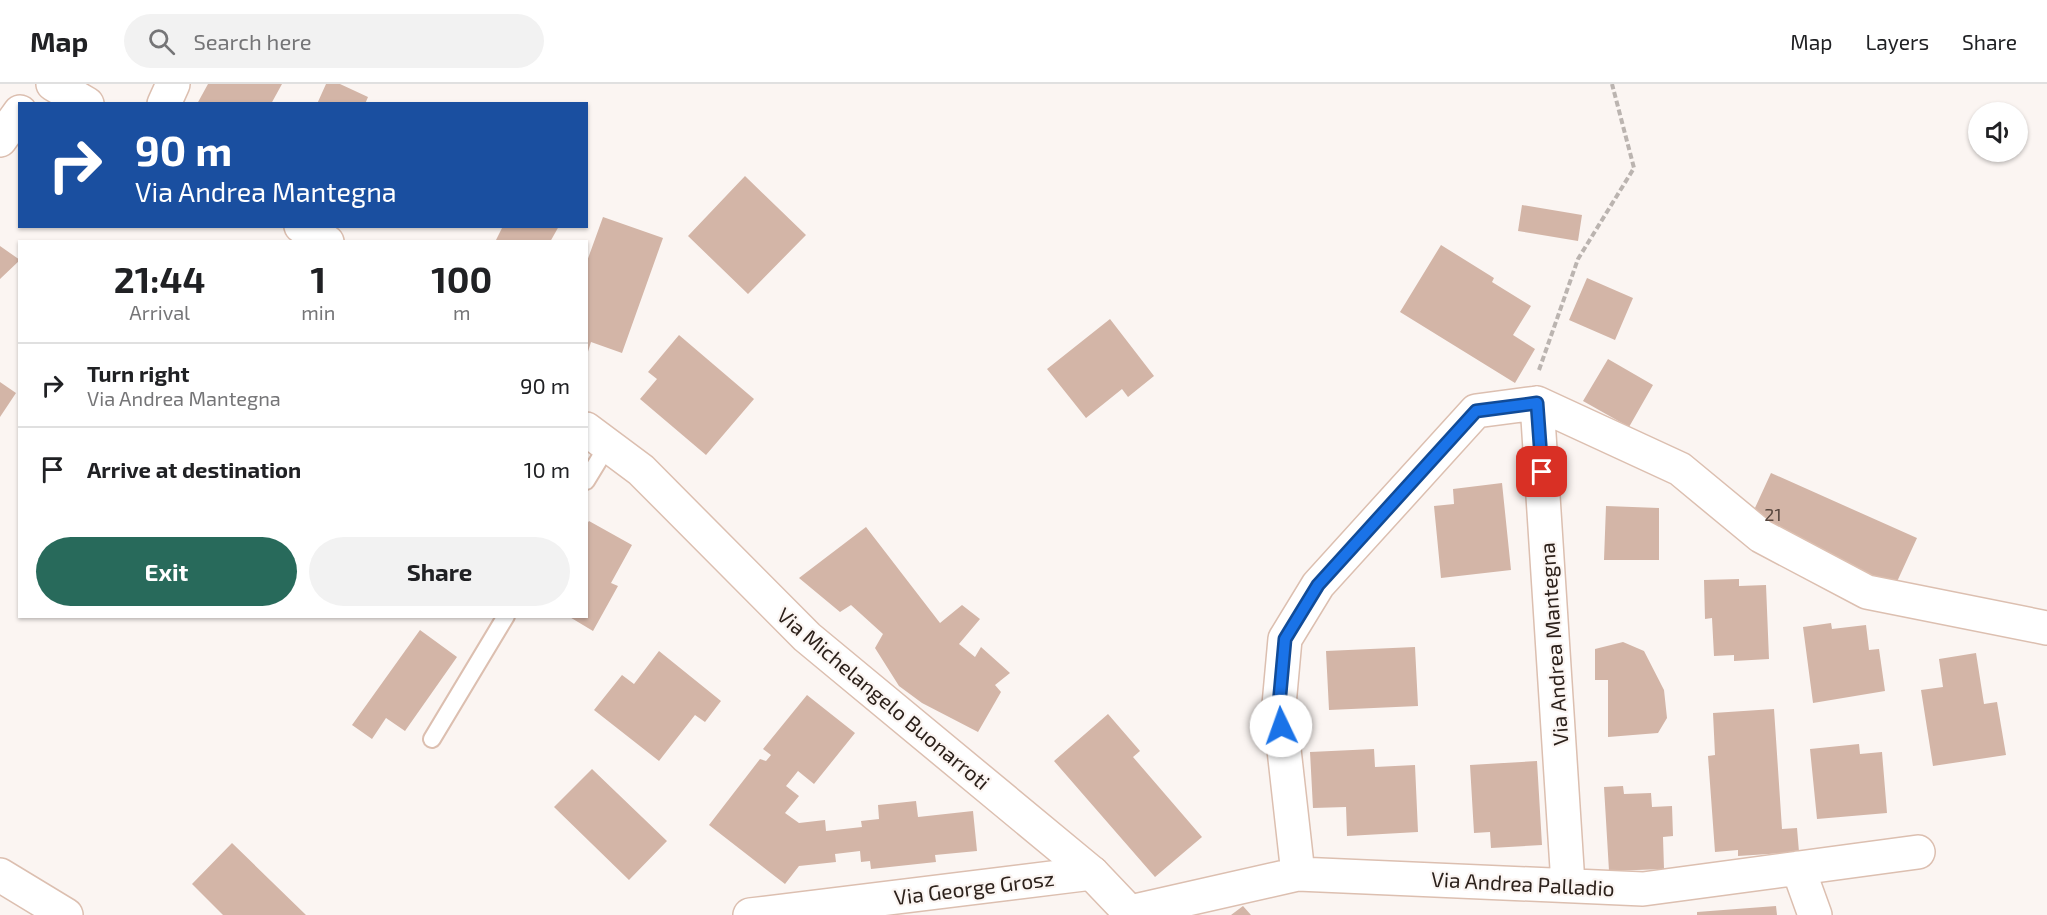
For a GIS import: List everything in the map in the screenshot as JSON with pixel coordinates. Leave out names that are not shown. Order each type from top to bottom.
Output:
[{"type":"street","points":[[27,102],[40,84]]},
{"type":"street","points":[[53,84],[84,102]]},
{"type":"street","points":[[165,102],[173,84]]},
{"type":"street","points":[[0,140],[18,115]]},
{"type":"street","points":[[304,228],[324,240]]},
{"type":"street","points":[[1298,874],[1279,705],[1285,639],[1318,585],[1476,411],[1532,404],[1680,469],[1761,536],[1867,592],[2047,628]]},
{"type":"street","name":"Via Andrea Mantegna","points":[[1532,404],[1568,884]]},
{"type":"street","name":"Via Michelangelo Buonarroti","points":[[597,437],[641,470],[807,637],[1092,873],[1131,913]]},
{"type":"street","name":"Via Andrea Palladio","points":[[1131,913],[1298,874],[1643,889],[1918,852]]},
{"type":"street","points":[[1798,868],[1815,915]]},
{"type":"street","name":"Via George Grosz","points":[[750,915],[1092,873]]},
{"type":"street","points":[[0,875],[66,915]]},
{"type":"lane","points":[[588,473],[597,437]]},
{"type":"lane","points":[[432,740],[505,618]]},
{"type":"path","points":[[1532,404],[1578,260],[1634,168],[1612,84]]},
{"type":"building","points":[[208,84],[282,84],[272,102],[198,102]]},
{"type":"building","points":[[326,84],[340,84],[368,97],[366,102],[318,102]]},
{"type":"building","points":[[745,176],[806,235],[748,294],[688,236]]},
{"type":"building","points":[[1522,205],[1582,215],[1578,241],[1518,231]]},
{"type":"building","points":[[603,217],[663,238],[622,353],[591,342],[588,352],[588,258]]},
{"type":"building","points":[[502,228],[558,228],[551,240],[496,240]]},
{"type":"building","points":[[1441,245],[1494,278],[1492,282],[1531,306],[1513,335],[1535,349],[1515,383],[1400,312]]},
{"type":"building","points":[[0,246],[18,259],[18,262],[0,279]]},
{"type":"building","points":[[1587,278],[1633,298],[1615,340],[1569,320]]},
{"type":"building","points":[[1110,319],[1154,376],[1128,397],[1122,389],[1086,418],[1047,369]]},
{"type":"building","points":[[679,335],[754,399],[706,455],[640,399],[657,379],[648,372]]},
{"type":"building","points":[[1608,359],[1653,385],[1629,427],[1583,401]]},
{"type":"building","points":[[0,382],[16,393],[0,417]]},
{"type":"building","points":[[1771,473],[1917,538],[1895,586],[1749,521]]},
{"type":"building","points":[[1502,483],[1511,570],[1441,578],[1434,506],[1454,504],[1453,489]]},
{"type":"building","points":[[1606,506],[1659,508],[1659,560],[1604,560]]},
{"type":"building","points":[[588,522],[632,545],[611,583],[618,586],[593,631],[571,618],[588,618]]},
{"type":"building","points":[[866,527],[940,623],[962,605],[980,619],[959,644],[975,657],[981,647],[1010,673],[995,685],[1001,692],[978,732],[922,703],[899,686],[875,648],[883,634],[851,605],[840,612],[799,578]]},
{"type":"building","points":[[1739,579],[1739,586],[1766,585],[1769,659],[1734,661],[1734,655],[1714,656],[1712,618],[1705,619],[1704,580]]},
{"type":"building","points":[[1831,623],[1832,629],[1866,625],[1869,650],[1879,649],[1885,691],[1813,703],[1803,627]]},
{"type":"building","points":[[420,630],[457,657],[405,731],[386,718],[372,739],[352,725]]},
{"type":"building","points":[[1623,642],[1644,651],[1664,690],[1667,718],[1658,733],[1608,737],[1608,680],[1595,680],[1595,649]]},
{"type":"building","points":[[1415,647],[1418,706],[1329,710],[1326,651]]},
{"type":"building","points":[[659,651],[721,701],[705,722],[695,715],[659,761],[594,710],[622,675],[634,684]]},
{"type":"building","points":[[1976,653],[1984,704],[1997,702],[2006,755],[1933,766],[1921,690],[1943,687],[1939,659]]},
{"type":"building","points":[[807,695],[855,733],[814,784],[798,771],[786,786],[799,796],[785,813],[799,823],[825,820],[826,831],[862,827],[861,821],[879,819],[878,805],[916,801],[918,817],[973,811],[977,851],[935,855],[936,862],[871,869],[870,861],[861,862],[860,851],[835,854],[836,862],[799,866],[785,884],[709,825],[760,759],[766,761],[771,755],[763,749]]},
{"type":"building","points":[[1774,709],[1782,829],[1797,828],[1799,852],[1738,856],[1738,850],[1715,852],[1708,756],[1715,755],[1713,713]]},
{"type":"building","points":[[1108,714],[1140,751],[1133,757],[1202,837],[1155,877],[1054,761]]},
{"type":"building","points":[[1859,744],[1860,754],[1882,752],[1887,813],[1817,819],[1810,749]]},
{"type":"building","points":[[1374,749],[1375,767],[1415,765],[1418,832],[1347,836],[1346,807],[1313,808],[1310,752]]},
{"type":"building","points":[[1537,761],[1542,845],[1491,848],[1490,832],[1474,833],[1470,765]]},
{"type":"building","points":[[592,769],[667,841],[629,880],[554,807]]},
{"type":"building","points":[[1623,786],[1624,794],[1651,793],[1652,807],[1672,806],[1673,836],[1663,837],[1664,869],[1609,871],[1604,787]]},
{"type":"building","points":[[232,843],[306,915],[223,915],[192,884]]},
{"type":"building","points":[[1243,906],[1251,915],[1231,915]]},
{"type":"building","points":[[1776,906],[1777,915],[1697,915],[1697,912]]},
{"type":"route","points":[[1281,726],[1279,705],[1285,639],[1318,585],[1476,411],[1537,403],[1542,472]]}]
